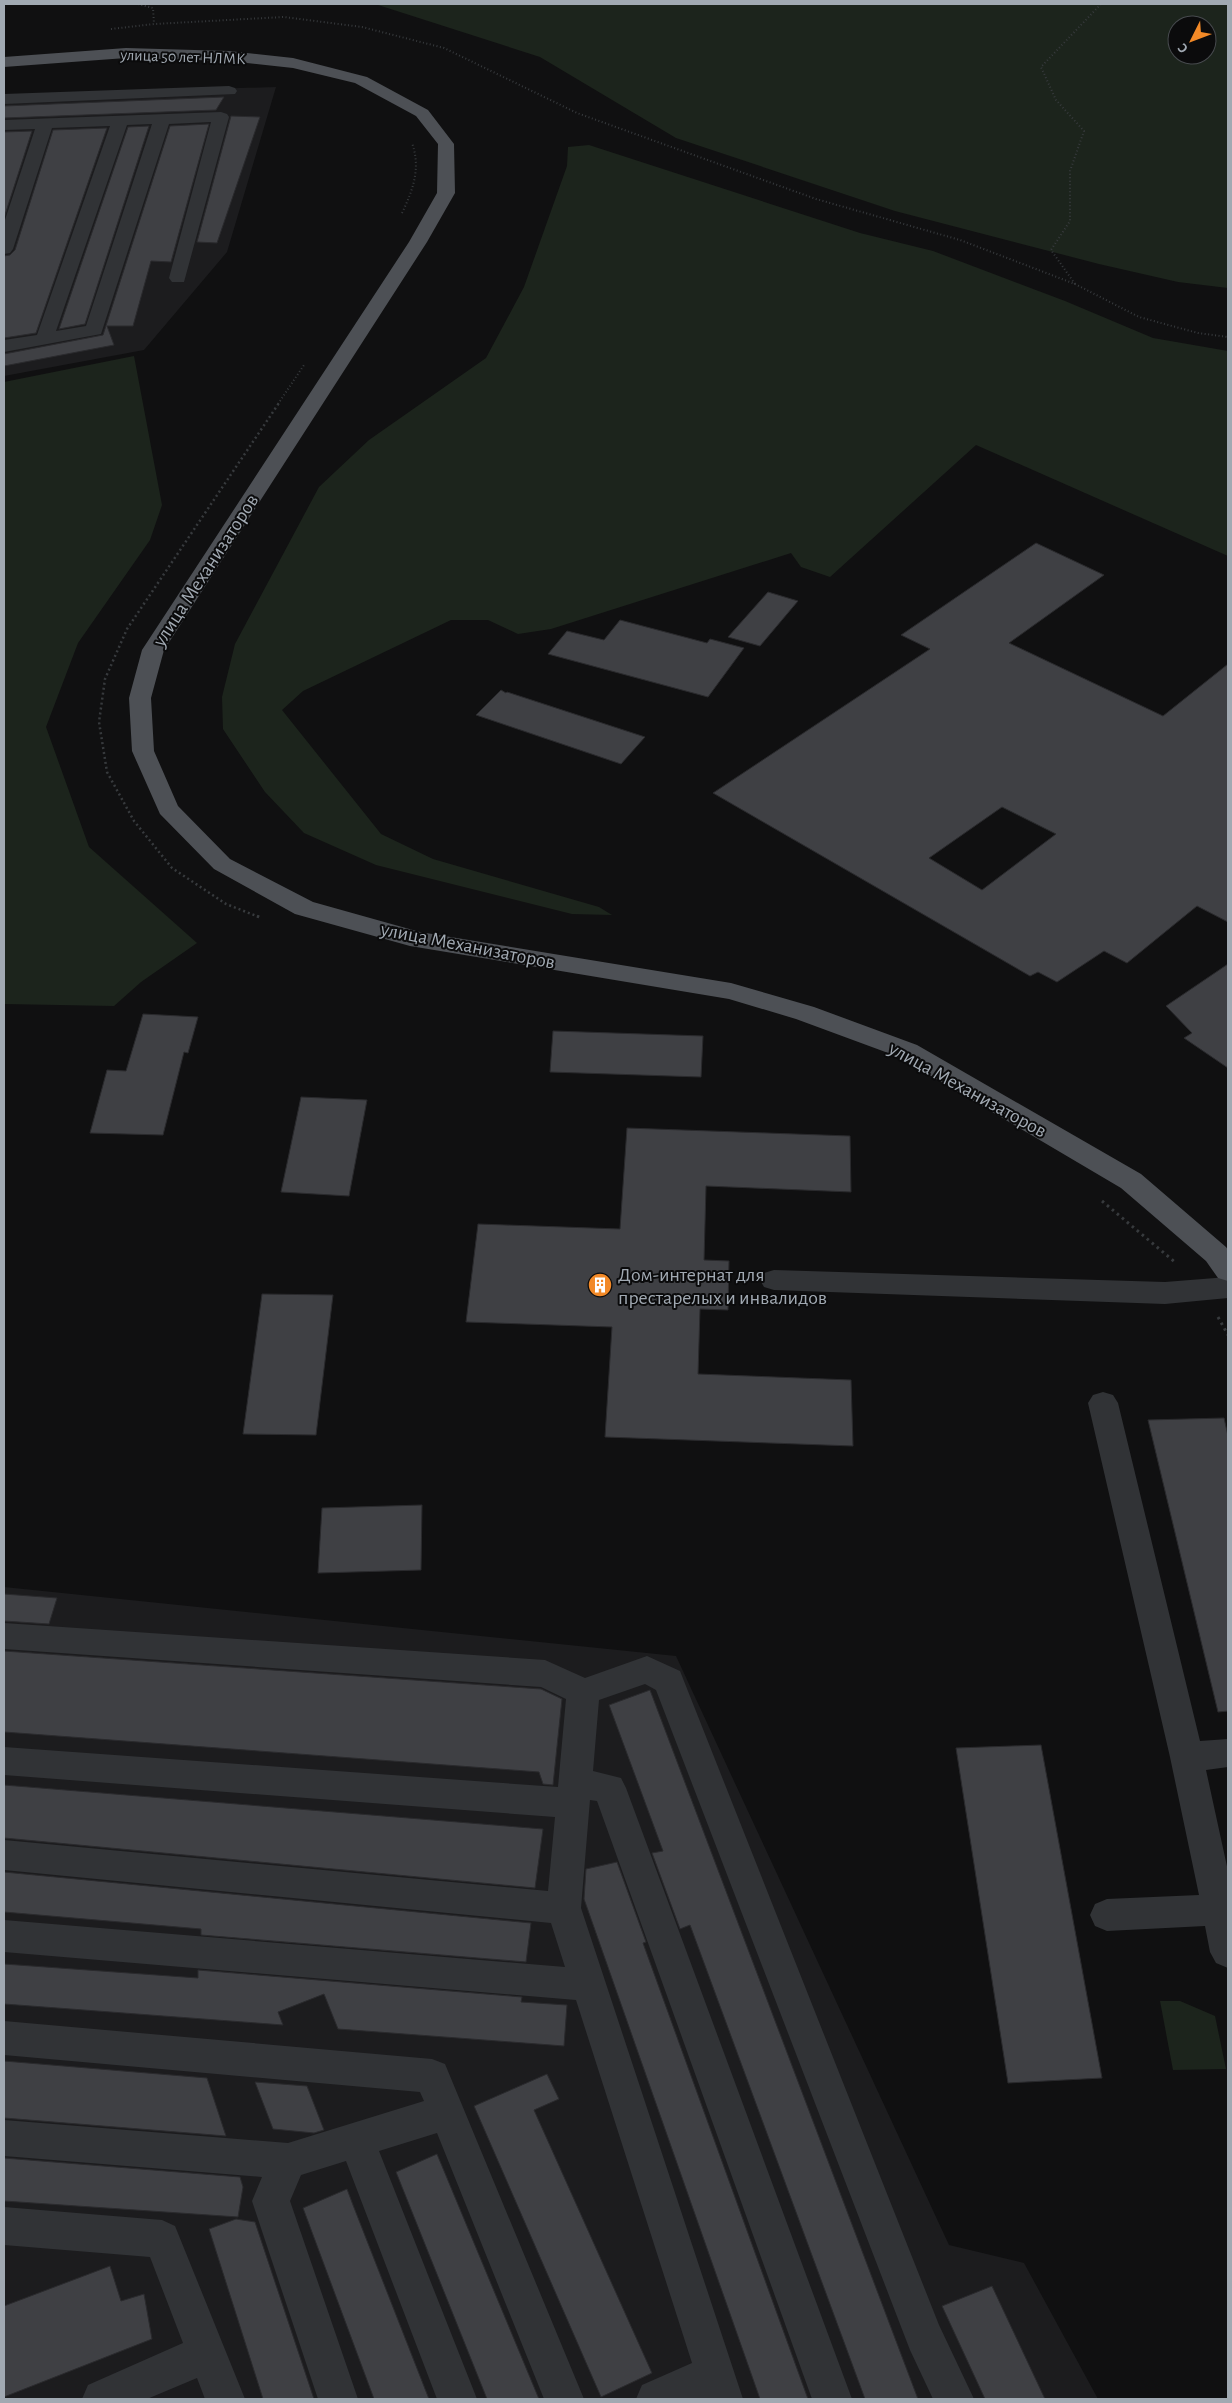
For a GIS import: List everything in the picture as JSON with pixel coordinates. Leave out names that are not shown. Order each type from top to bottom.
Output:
[{"type":"main road","name":"улица 50 лет НЛМК","points":[[4,62],[126,53],[229,56],[293,63],[361,80]]},
{"type":"main road","name":"улица Механизаторов","points":[[361,80],[422,113],[446,144],[446,193],[418,242],[153,650],[140,698],[143,751],[168,808],[222,864],[304,908],[419,940],[731,990],[804,1013],[908,1051],[1131,1182],[1216,1254],[1228,1271]]},
{"type":"lane","points":[[4,99],[229,92]]},
{"type":"lane","points":[[4,125],[120,122],[221,116],[178,278]]},
{"type":"lane","points":[[4,346],[94,330],[162,120]]},
{"type":"lane","points":[[44,340],[120,122]]},
{"type":"lane","points":[[4,249],[45,124]]},
{"type":"lane","points":[[774,1280],[1165,1293],[1228,1288]]},
{"type":"lane","points":[[1103,1403],[1186,1757],[1228,1952]]},
{"type":"lane","points":[[4,1636],[545,1674],[583,1692],[646,1670],[670,1681],[924,2336],[954,2399]]},
{"type":"lane","points":[[583,1692],[564,1908],[719,2386],[656,2399]]},
{"type":"lane","points":[[1186,1757],[1228,1753]]},
{"type":"lane","points":[[4,1761],[574,1794],[609,1788],[832,2399]]},
{"type":"lane","points":[[4,1855],[564,1908]]},
{"type":"lane","points":[[1107,1915],[1219,1910]]},
{"type":"lane","points":[[4,1936],[589,1985]]},
{"type":"lane","points":[[4,2038],[432,2076],[564,2399]]},
{"type":"lane","points":[[4,2138],[288,2161],[447,2112]]},
{"type":"lane","points":[[356,2140],[457,2399]]},
{"type":"lane","points":[[288,2161],[271,2201],[338,2399]]},
{"type":"lane","points":[[4,2226],[162,2239],[225,2399]]},
{"type":"lane","points":[[102,2399],[207,2353]]},
{"type":"path","points":[[138,4],[153,8],[154,24]]},
{"type":"path","points":[[1075,284],[1051,250],[1070,221],[1070,170],[1084,131],[1056,100],[1040,67],[1101,4]]},
{"type":"path","points":[[107,29],[154,24],[284,16],[362,27],[444,48],[512,83],[577,113],[816,199],[960,240],[1075,284],[1139,317],[1198,333],[1228,337]]},
{"type":"path","points":[[399,219],[412,191],[417,171],[418,157],[409,138]]},
{"type":"path","points":[[262,919],[226,904],[172,868],[134,821],[107,772],[99,722],[104,679],[127,629],[306,362]]},
{"type":"path","points":[[1101,1200],[1180,1266],[1222,1322],[1228,1335]]},
{"type":"shaded area","points":[[375,4],[1228,4],[1228,288],[1178,282],[1099,264],[895,211],[676,138],[540,57]]},
{"type":"shaded area","points":[[276,87],[227,252],[144,350],[4,376],[4,95]]},
{"type":"shaded area","points":[[589,145],[860,233],[933,251],[1065,301],[1153,338],[1228,351],[1228,556],[976,445],[830,577],[801,567],[791,553],[551,629],[518,634],[488,620],[451,620],[303,691],[282,710],[381,834],[433,859],[599,907],[612,915],[572,914],[376,865],[304,833],[265,792],[223,729],[222,697],[235,644],[319,487],[369,440],[486,358],[524,287],[567,166],[568,147]]},
{"type":"shaded area","points":[[134,356],[162,505],[150,540],[78,643],[46,727],[89,847],[197,943],[141,982],[114,1006],[4,1004],[4,382]]},
{"type":"shaded area","points":[[4,1587],[676,1656],[949,2245],[1024,2263],[1098,2399],[4,2399]]},
{"type":"shaded area","points":[[1160,2001],[1180,2001],[1215,2016],[1226,2069],[1173,2070]]},
{"type":"building","points":[[224,97],[216,110],[4,118],[4,106]]},
{"type":"building","points":[[231,116],[260,117],[217,243],[197,242]]},
{"type":"building","points":[[209,124],[171,262],[151,261],[133,326],[107,326],[114,345],[4,366],[4,354],[103,335],[170,126]]},
{"type":"building","points":[[149,126],[85,324],[59,329],[128,127]]},
{"type":"building","points":[[107,128],[36,333],[4,338],[4,256],[10,255],[15,250],[53,130]]},
{"type":"building","points":[[32,131],[4,218],[4,132]]},
{"type":"building","points":[[1036,543],[1104,575],[1009,643],[1163,716],[1228,664],[1228,922],[1197,906],[1127,963],[1104,951],[1057,982],[1038,972],[1030,976],[713,793],[930,649],[901,635]],"holes":[[[1002,807],[1056,834],[982,890],[929,858]]]},
{"type":"building","points":[[768,592],[798,601],[760,646],[728,637]]},
{"type":"building","points":[[620,620],[707,643],[710,639],[744,648],[708,697],[548,654],[567,631],[604,640]]},
{"type":"building","points":[[501,690],[645,737],[621,764],[476,715]]},
{"type":"building","points":[[1228,964],[1228,1068],[1184,1038],[1192,1033],[1166,1006]]},
{"type":"building","points":[[143,1014],[198,1017],[188,1053],[184,1052],[163,1135],[90,1133],[107,1070],[126,1071]]},
{"type":"building","points":[[553,1031],[703,1036],[701,1077],[550,1072]]},
{"type":"building","points":[[301,1097],[367,1100],[349,1196],[281,1192]]},
{"type":"building","name":"Дом-интернат для престарелых и инвалидов","points":[[627,1128],[850,1136],[851,1192],[706,1186],[704,1260],[729,1261],[728,1310],[700,1309],[698,1374],[851,1380],[853,1446],[605,1437],[612,1327],[466,1322],[478,1224],[620,1229]]},
{"type":"building","points":[[262,1294],[333,1295],[316,1435],[243,1434]]},
{"type":"building","points":[[1224,1418],[1228,1436],[1228,1711],[1218,1712],[1148,1420]]},
{"type":"building","points":[[422,1505],[421,1570],[318,1573],[322,1508]]},
{"type":"building","points":[[4,1594],[57,1598],[49,1624],[4,1621]]},
{"type":"building","points":[[4,1651],[541,1689],[562,1699],[553,1785],[543,1784],[539,1772],[4,1732]]},
{"type":"building","points":[[650,1690],[918,2399],[865,2399],[690,1925],[680,1929],[652,1853],[663,1851],[609,1705]]},
{"type":"building","points":[[1041,1745],[1102,2078],[1008,2083],[956,1748]]},
{"type":"building","points":[[4,1785],[543,1829],[535,1888],[4,1838]]},
{"type":"building","points":[[617,1862],[646,1942],[643,1943],[808,2399],[760,2399],[584,1899],[586,1869]]},
{"type":"building","points":[[4,1872],[531,1923],[526,1962],[201,1935],[201,1929],[4,1912]]},
{"type":"building","points":[[4,1964],[198,1978],[198,1970],[522,1997],[521,2002],[567,2005],[564,2046],[338,2029],[324,1994],[278,2012],[283,2025],[4,2004]]},
{"type":"building","points":[[4,2061],[207,2078],[226,2136],[4,2118]]},
{"type":"building","points":[[547,2074],[559,2099],[534,2110],[652,2373],[601,2397],[474,2106]]},
{"type":"building","points":[[255,2082],[307,2086],[324,2130],[314,2133],[273,2129]]},
{"type":"building","points":[[437,2154],[539,2399],[487,2399],[396,2172]]},
{"type":"building","points":[[4,2158],[240,2177],[243,2187],[238,2217],[4,2201]]},
{"type":"building","points":[[347,2189],[429,2399],[374,2399],[303,2208]]},
{"type":"building","points":[[236,2219],[255,2222],[314,2399],[263,2399],[209,2229]]},
{"type":"building","points":[[110,2266],[121,2301],[144,2294],[152,2339],[4,2397],[4,2306]]},
{"type":"building","points":[[992,2286],[1045,2399],[985,2399],[942,2306]]},
{"type":"place","name":"Дом-интернат для престарелых и инвалидов","points":[[600,1285]]}]
